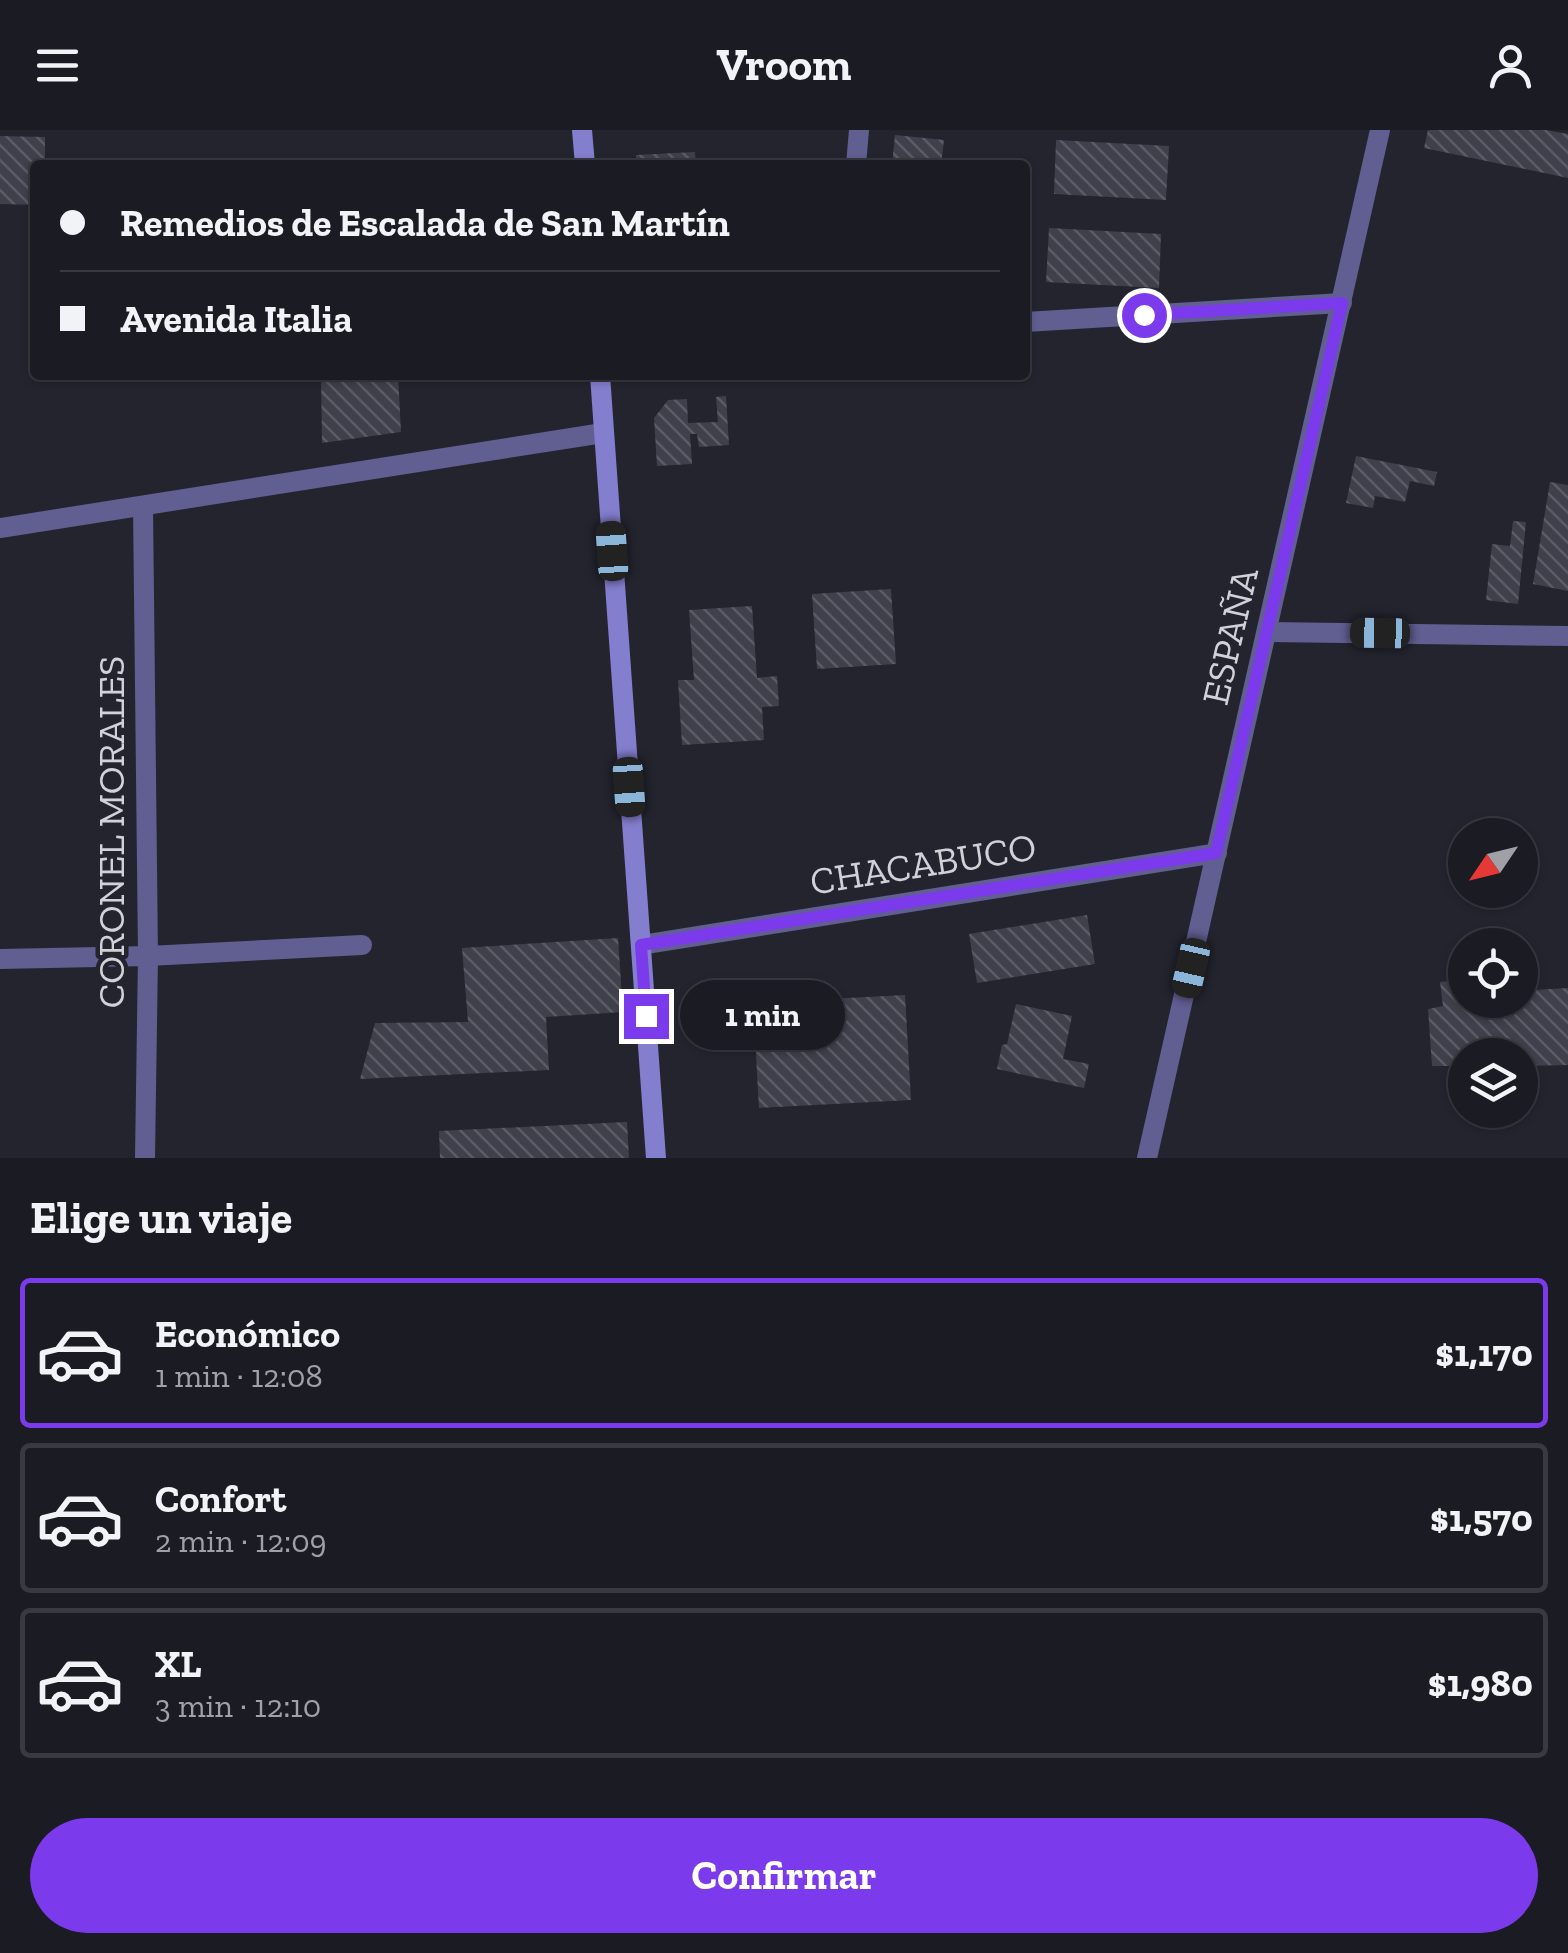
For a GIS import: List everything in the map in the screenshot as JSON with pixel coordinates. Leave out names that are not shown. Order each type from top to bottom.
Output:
[{"type":"street","points":[[582,130],[584,160]]},
{"type":"street","points":[[856,160],[859,130]]},
{"type":"street","name":"ESPAÑA","points":[[1147,1158],[1380,130]]},
{"type":"street","points":[[1030,322],[1342,303]]},
{"type":"street","points":[[600,380],[656,1158]]},
{"type":"street","points":[[0,528],[603,433]]},
{"type":"street","name":"CORONEL MORALES","points":[[143,506],[148,956],[145,1158]]},
{"type":"street","points":[[1267,632],[1568,636]]},
{"type":"street","name":"CHACABUCO","points":[[641,945],[1216,853]]},
{"type":"street","points":[[0,959],[362,945]]},
{"type":"building","points":[[1428,130],[1546,130],[1568,134],[1568,178],[1424,148]]},
{"type":"building","points":[[895,135],[944,140],[942,160],[892,160]]},
{"type":"building","points":[[0,136],[45,137],[45,160],[30,160],[30,205],[0,204]]},
{"type":"building","points":[[1056,140],[1169,146],[1166,200],[1054,194]]},
{"type":"building","points":[[695,152],[696,160],[636,160],[636,155]]},
{"type":"building","points":[[1049,228],[1161,234],[1159,288],[1046,282]]},
{"type":"building","points":[[321,380],[398,380],[401,432],[322,443]]},
{"type":"building","points":[[726,396],[729,445],[699,447],[697,434],[690,434],[692,464],[657,466],[654,418],[668,400],[687,399],[688,423],[718,422],[716,397]]},
{"type":"building","points":[[1356,456],[1437,472],[1434,486],[1410,481],[1405,502],[1375,496],[1373,508],[1346,503]]},
{"type":"building","points":[[1550,482],[1568,485],[1568,591],[1533,584]]},
{"type":"building","points":[[1513,521],[1526,522],[1518,604],[1486,600],[1492,544],[1510,546]]},
{"type":"building","points":[[891,589],[896,664],[817,669],[812,594]]},
{"type":"building","points":[[752,606],[757,678],[777,676],[779,706],[762,707],[764,740],[682,745],[678,680],[694,680],[689,610]]},
{"type":"building","points":[[1087,915],[1095,964],[977,983],[969,934]]},
{"type":"building","points":[[618,938],[623,1012],[546,1017],[549,1070],[360,1079],[375,1023],[468,1022],[462,948]]},
{"type":"building","points":[[1448,981],[1448,1018],[1538,1018],[1538,990],[1568,988],[1568,1065],[1538,1066],[1538,1038],[1448,1038],[1448,1066],[1432,1066],[1428,1009],[1443,1006],[1440,982]]},
{"type":"building","points":[[905,995],[911,1100],[759,1108],[753,1003]]},
{"type":"building","points":[[1016,1004],[1072,1016],[1063,1059],[1089,1064],[1084,1088],[997,1069]]},
{"type":"building","points":[[627,1122],[629,1158],[440,1158],[439,1131]]},
{"type":"route","points":[[646,1016],[641,945],[1216,853],[1342,303],[1144,315]]}]
